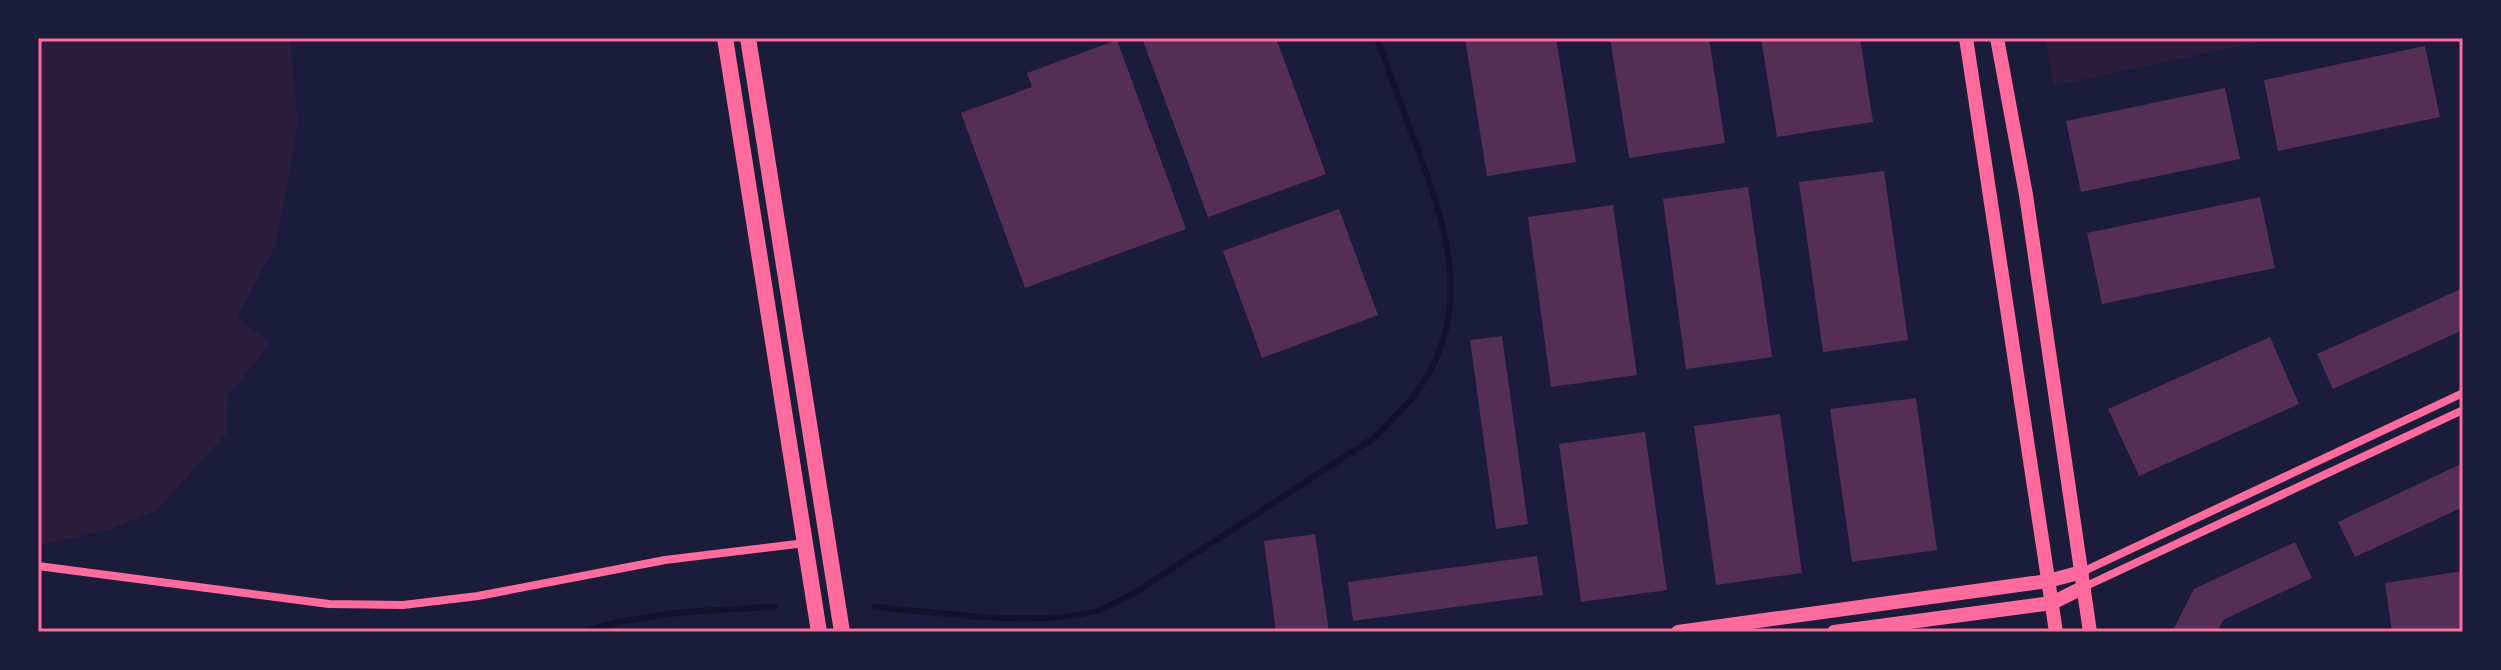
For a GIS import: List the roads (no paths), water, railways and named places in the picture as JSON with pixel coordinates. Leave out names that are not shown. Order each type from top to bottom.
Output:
[{"type":"main road","points":[[725,38],[819,632]]},
{"type":"main road","points":[[748,38],[842,632]]},
{"type":"street","points":[[1966,38],[2056,632]]},
{"type":"street","points":[[1997,38],[2026,195],[2090,632]]},
{"type":"street","points":[[1834,632],[2052,603],[2083,579],[2463,393]]},
{"type":"street","points":[[1678,632],[2048,581],[2083,579],[2463,410]]},
{"type":"street","points":[[38,566],[329,604],[403,605],[478,596],[665,560],[805,543]]},
{"type":"waterway","points":[[875,607],[1019,618],[1075,615],[1103,608],[1133,594],[1375,437],[1405,406],[1425,380],[1442,343],[1449,315],[1449,259],[1436,203],[1377,38]]},
{"type":"waterway","points":[[581,632],[653,616],[775,607]]}]
